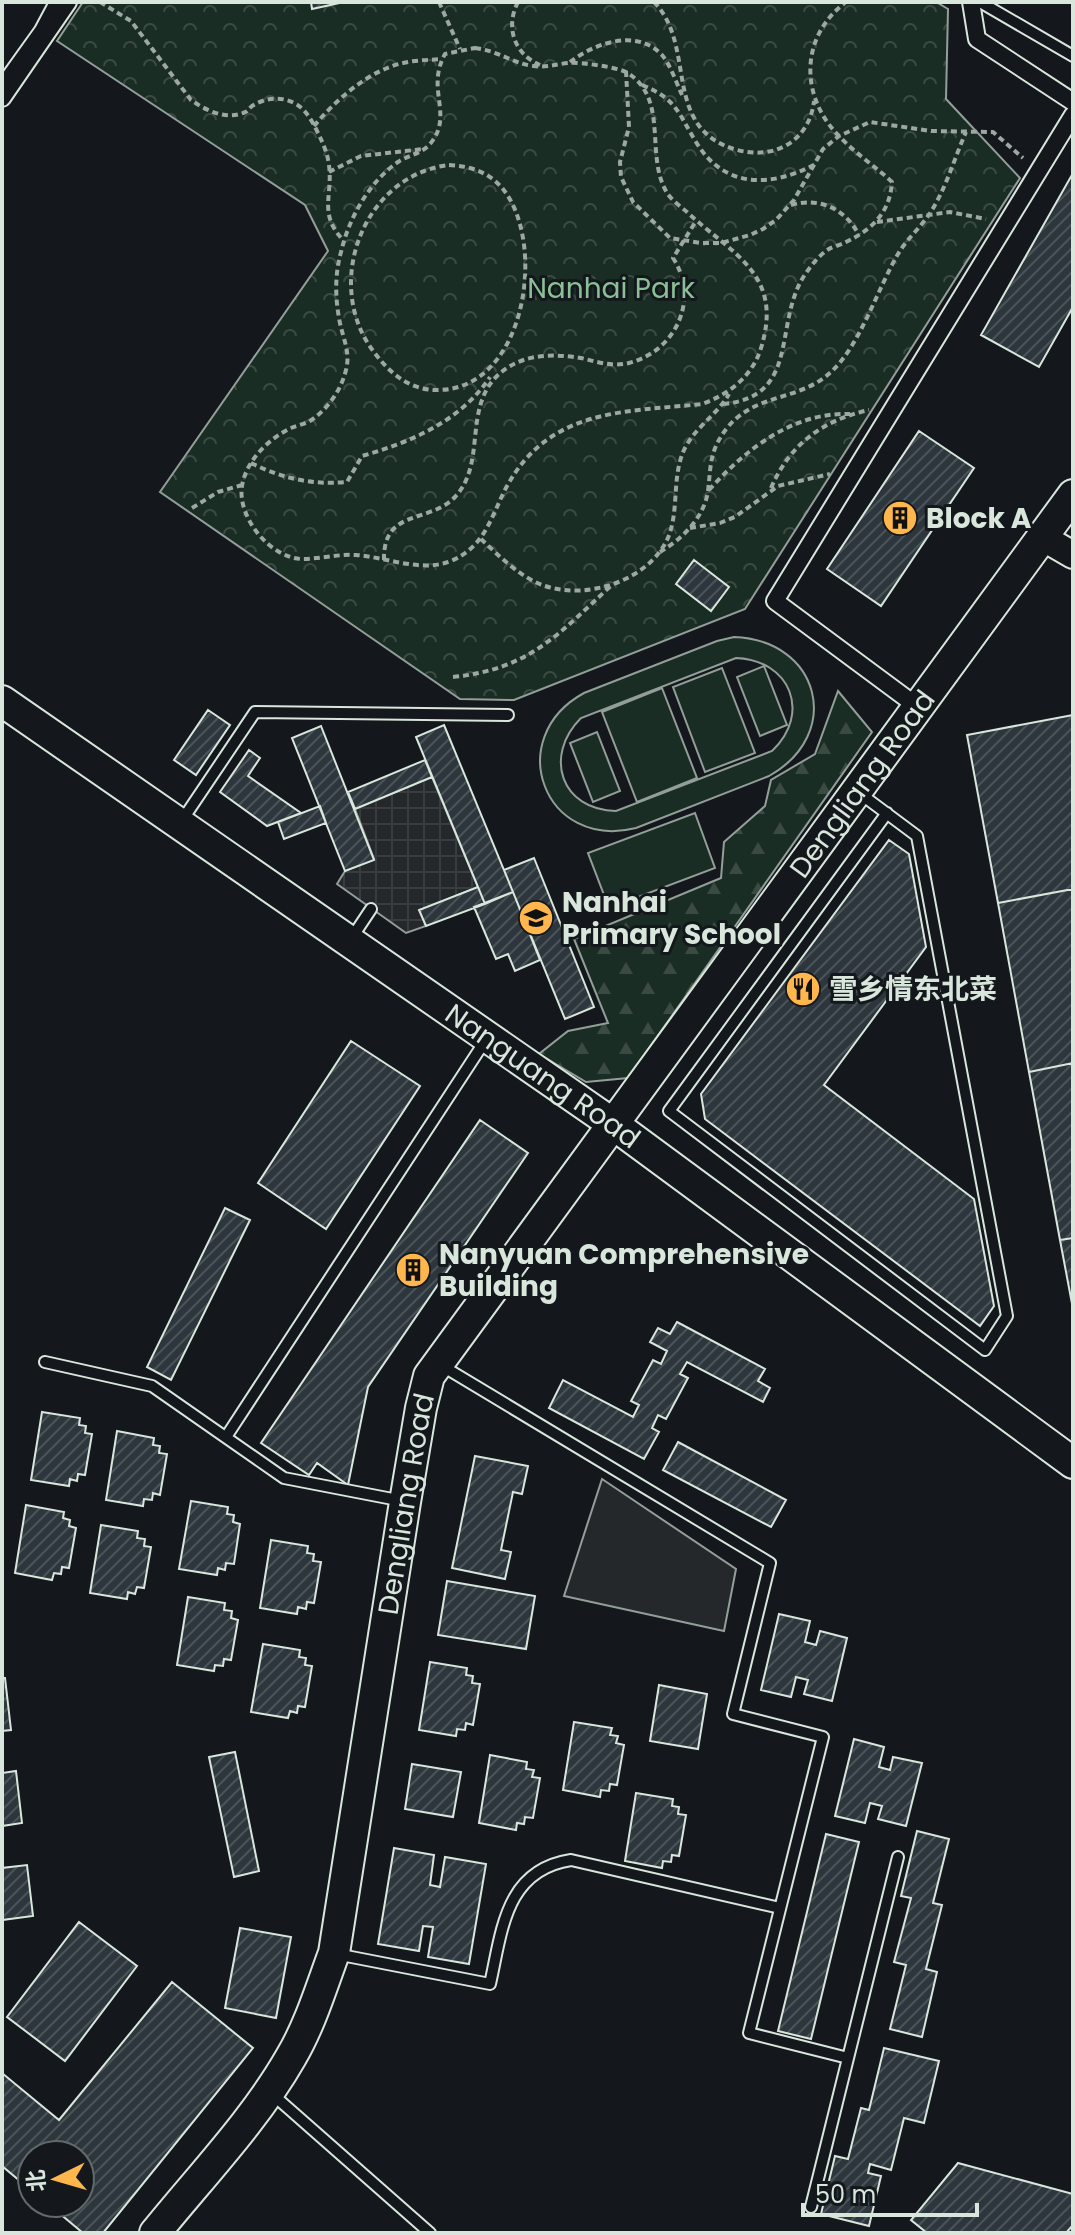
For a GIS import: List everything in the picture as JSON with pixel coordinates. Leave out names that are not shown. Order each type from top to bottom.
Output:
[{"type":"main road","name":"Dengliang Road","points":[[155,2233],[269,2092],[293,2054],[334,1953],[424,1391],[437,1363],[1073,495]]},
{"type":"main road","name":"Nanguang Road","points":[[2,701],[613,1124],[1073,1463]]},
{"type":"street","points":[[2,98],[68,2]]},
{"type":"street","points":[[971,2],[977,39],[1073,102]]},
{"type":"street","points":[[918,707],[775,601],[1073,115]]},
{"type":"street","points":[[1042,537],[1073,555]]},
{"type":"lane","points":[[2,83],[40,30],[55,2]]},
{"type":"lane","points":[[980,2],[1073,56]]},
{"type":"lane","points":[[180,824],[255,712],[508,715]]},
{"type":"lane","points":[[856,791],[887,813],[917,836],[1007,1316],[985,1350],[669,1111],[887,813]]},
{"type":"lane","points":[[350,941],[371,909]]},
{"type":"lane","points":[[226,1437],[488,1037]]},
{"type":"lane","points":[[45,1362],[152,1386],[284,1478],[405,1502]]},
{"type":"lane","points":[[437,1363],[770,1563],[733,1714],[823,1737],[749,2033],[848,2058]]},
{"type":"lane","points":[[811,2207],[898,1857]]},
{"type":"lane","points":[[334,1953],[490,1984],[508,1908],[517,1891],[535,1873],[554,1862],[571,1860],[780,1908]]},
{"type":"lane","points":[[269,2092],[430,2233]]},
{"type":"path","points":[[100,2],[131,21],[191,100],[202,108],[214,113],[245,113],[262,101],[284,99],[302,109],[327,153],[327,212],[330,223],[344,241]]},
{"type":"path","points":[[439,2],[460,49]]},
{"type":"path","points":[[518,2],[513,15],[513,36],[525,56],[546,67]]},
{"type":"path","points":[[654,2],[669,22],[675,37],[685,100]]},
{"type":"path","points":[[723,404],[745,400],[773,379],[783,357],[790,307],[805,274],[829,249],[859,235],[891,200],[892,182],[839,136],[814,99],[809,69],[815,40],[831,14],[846,2]]},
{"type":"path","points":[[570,62],[593,47],[606,43],[623,41],[646,44],[666,61],[698,124],[719,142],[732,148],[761,153],[773,151],[795,139],[809,120],[814,99]]},
{"type":"path","points":[[460,49],[491,50],[519,63],[546,67],[570,62],[626,71],[639,84],[653,111],[665,191],[721,243],[742,258],[757,276],[766,299],[767,312],[760,352],[743,380],[731,390],[702,404],[596,415],[562,430],[532,453],[519,468],[481,539],[468,551],[437,565],[346,555],[301,559],[279,551],[261,537],[248,517],[242,485],[251,463],[269,442],[281,433],[309,422],[335,397],[349,351],[339,320],[336,286],[344,241],[371,189],[401,160],[425,149],[434,140],[441,120],[436,88],[442,59],[445,54],[460,49]]},
{"type":"path","points":[[314,126],[344,96],[381,72],[402,63],[442,59]]},
{"type":"path","points":[[626,71],[629,127],[620,162],[621,177],[626,190],[643,213],[670,238],[721,243],[763,229],[789,205],[817,164],[823,149],[839,136],[870,122],[931,131],[993,132],[1038,171]]},
{"type":"path","points":[[639,84],[663,96],[673,105],[704,153],[726,171],[763,182],[792,175],[817,164]]},
{"type":"path","points":[[481,539],[517,571],[543,586],[570,590],[585,590],[615,582],[651,563],[690,528],[704,504],[709,465],[719,438],[728,426],[756,404],[804,390],[833,371],[853,341],[899,251],[930,213],[966,132]]},
{"type":"path","points":[[329,172],[361,156],[425,149]]},
{"type":"path","points":[[384,560],[387,541],[397,525],[440,508],[461,490],[468,477],[476,414],[487,388],[490,377],[493,367],[509,343],[521,304],[524,263],[517,222],[504,191],[487,175],[463,166],[436,166],[393,190],[369,218],[360,234],[351,270],[353,309],[369,346],[389,370],[407,383],[431,390],[469,384],[490,377],[518,361],[534,357],[565,356],[614,365],[629,363],[656,350],[685,307],[686,283],[673,258],[696,221]]},
{"type":"path","points":[[789,205],[801,202],[825,204],[844,215],[859,235]]},
{"type":"path","points":[[874,222],[930,213],[970,214],[1004,227]]},
{"type":"path","points":[[251,463],[285,478],[303,482],[347,482],[362,456],[437,427],[463,406],[490,377]]},
{"type":"path","points":[[660,552],[672,527],[675,482],[685,449],[704,420],[723,404],[731,390]]},
{"type":"path","points":[[708,491],[741,457],[774,434],[806,419],[895,405]]},
{"type":"path","points":[[690,528],[735,517],[760,500],[796,447],[821,427],[850,414]]},
{"type":"path","points":[[770,489],[789,482],[855,469]]},
{"type":"path","points":[[192,508],[218,492],[242,485]]},
{"type":"path","points":[[453,677],[496,670],[533,653],[564,630],[615,582]]},
{"type":"green space","name":"Nanhai Park","points":[[83,2],[936,2],[948,9],[946,99],[1020,178],[745,609],[514,700],[460,699],[160,492],[328,251],[305,205],[57,41]]},
{"type":"green space","points":[[734,637],[763,642],[786,654],[803,671],[812,692],[814,714],[807,737],[793,758],[769,776],[636,828],[604,831],[578,823],[557,807],[545,786],[540,762],[545,736],[559,713],[584,693]],"holes":[[[736,658],[755,661],[782,678],[792,705],[791,721],[772,751],[616,811],[597,808],[571,791],[561,764],[563,748],[569,733],[581,718]]]},
{"type":"green space","points":[[764,666],[787,725],[760,736],[737,677]]},
{"type":"green space","points":[[722,668],[755,753],[705,772],[673,687]]},
{"type":"green space","points":[[662,688],[697,778],[637,802],[602,712]]},
{"type":"green space","points":[[838,691],[872,732],[628,1078],[586,1082],[539,1054],[568,1031],[608,1023],[574,939],[721,878],[724,842],[765,806],[771,780],[815,754]]},
{"type":"green space","points":[[597,732],[620,791],[593,802],[570,743]]},
{"type":"green space","points":[[695,813],[715,868],[609,908],[588,853]]},
{"type":"shaded area","points":[[432,777],[478,887],[420,910],[426,926],[406,933],[337,884],[345,871],[374,859],[355,809]]},
{"type":"shaded area","points":[[602,1479],[736,1569],[724,1631],[564,1596]]},
{"type":"building","points":[[311,2],[344,2],[312,9]]},
{"type":"building","points":[[1073,173],[1073,307],[1039,367],[981,335]]},
{"type":"building","name":"Block A","points":[[919,431],[974,468],[881,606],[827,569]]},
{"type":"building","points":[[694,560],[729,587],[711,611],[676,584]]},
{"type":"building","points":[[208,710],[230,725],[196,775],[174,760]]},
{"type":"building","points":[[1073,715],[1073,889],[998,903],[967,735]]},
{"type":"building","points":[[444,725],[513,892],[485,904],[416,737]]},
{"type":"building","points":[[321,726],[374,860],[345,871],[292,738]]},
{"type":"building","points":[[249,750],[260,758],[248,776],[301,813],[267,826],[220,792]]},
{"type":"building","points":[[425,760],[432,777],[355,809],[348,792]]},
{"type":"building","points":[[320,806],[326,823],[284,839],[278,822]]},
{"type":"building","points":[[889,840],[909,854],[926,947],[824,1085],[974,1199],[994,1306],[980,1326],[705,1119],[701,1094]]},
{"type":"building","points":[[534,858],[594,1007],[565,1019],[504,870]]},
{"type":"building","points":[[478,887],[485,904],[426,926],[419,910]]},
{"type":"building","points":[[1073,889],[1073,1063],[1029,1072],[998,903]]},
{"type":"building","points":[[513,892],[540,960],[515,971],[508,954],[496,959],[474,907]]},
{"type":"building","points":[[351,1041],[420,1086],[326,1229],[258,1183]]},
{"type":"building","points":[[1073,1063],[1073,1238],[1060,1240],[1029,1072]]},
{"type":"building","name":"Nanyuan Comprehensive Building","points":[[480,1120],[528,1153],[368,1387],[348,1485],[317,1463],[309,1475],[261,1443]]},
{"type":"building","points":[[225,1208],[250,1220],[171,1380],[147,1367]]},
{"type":"building","points":[[1073,1238],[1073,1309],[1060,1240]]},
{"type":"building","points":[[677,1322],[765,1369],[758,1381],[770,1388],[763,1402],[687,1362],[680,1374],[688,1378],[666,1419],[658,1415],[652,1428],[659,1432],[644,1459],[549,1408],[563,1380],[633,1417],[639,1405],[631,1401],[653,1360],[661,1364],[667,1351],[650,1342],[658,1328],[670,1334]]},
{"type":"building","points":[[42,1412],[80,1418],[79,1425],[86,1426],[85,1433],[92,1434],[85,1475],[78,1474],[77,1481],[70,1479],[69,1486],[31,1480]]},
{"type":"building","points":[[117,1431],[154,1438],[153,1445],[160,1446],[159,1453],[167,1454],[160,1495],[153,1493],[152,1500],[144,1499],[143,1506],[106,1500]]},
{"type":"building","points":[[678,1442],[786,1500],[771,1527],[663,1470]]},
{"type":"building","points":[[475,1456],[528,1466],[522,1494],[513,1492],[501,1550],[511,1552],[505,1579],[452,1568]]},
{"type":"building","points":[[191,1501],[228,1507],[227,1514],[234,1515],[233,1522],[240,1524],[234,1564],[226,1563],[225,1570],[218,1568],[217,1575],[179,1569]]},
{"type":"building","points":[[26,1505],[64,1512],[63,1518],[70,1520],[69,1526],[76,1528],[69,1568],[62,1567],[61,1574],[54,1573],[52,1580],[15,1573]]},
{"type":"building","points":[[101,1525],[138,1531],[137,1538],[145,1539],[144,1546],[151,1547],[144,1588],[137,1587],[135,1594],[128,1592],[127,1599],[90,1593]]},
{"type":"building","points":[[271,1540],[308,1546],[307,1553],[314,1554],[313,1561],[321,1562],[314,1603],[307,1602],[306,1609],[298,1607],[297,1614],[260,1608]]},
{"type":"building","points":[[447,1581],[535,1596],[526,1649],[438,1635]]},
{"type":"building","points":[[188,1597],[225,1603],[224,1610],[232,1611],[231,1618],[238,1620],[231,1660],[224,1659],[223,1666],[215,1665],[214,1671],[177,1665]]},
{"type":"building","points":[[779,1614],[810,1621],[805,1642],[816,1645],[820,1631],[847,1638],[832,1701],[804,1694],[808,1680],[796,1677],[791,1697],[761,1690]]},
{"type":"building","points":[[263,1644],[300,1650],[299,1657],[306,1658],[305,1665],[312,1666],[305,1707],[298,1706],[297,1713],[290,1711],[288,1718],[251,1712]]},
{"type":"building","points":[[430,1662],[467,1668],[466,1675],[473,1676],[472,1683],[480,1684],[473,1725],[466,1723],[465,1730],[457,1729],[456,1736],[419,1730]]},
{"type":"building","points":[[2,1678],[5,1678],[11,1730],[2,1731]]},
{"type":"building","points":[[659,1685],[707,1694],[698,1749],[650,1741]]},
{"type":"building","points":[[574,1722],[612,1728],[610,1735],[618,1736],[616,1743],[624,1745],[617,1785],[610,1784],[609,1791],[601,1790],[600,1797],[563,1790]]},
{"type":"building","points":[[854,1739],[884,1747],[879,1767],[890,1770],[893,1757],[922,1763],[906,1826],[878,1819],[882,1806],[870,1803],[865,1823],[835,1816]]},
{"type":"building","points":[[235,1752],[259,1871],[234,1877],[209,1757]]},
{"type":"building","points":[[490,1755],[527,1762],[526,1769],[534,1770],[532,1777],[540,1778],[533,1818],[525,1817],[524,1824],[517,1823],[516,1830],[479,1823]]},
{"type":"building","points":[[412,1764],[461,1772],[453,1817],[405,1809]]},
{"type":"building","points":[[16,1771],[22,1823],[2,1826],[2,1773]]},
{"type":"building","points":[[636,1793],[673,1799],[672,1806],[679,1807],[678,1814],[686,1815],[679,1856],[672,1855],[671,1862],[663,1861],[662,1868],[625,1861]]},
{"type":"building","points":[[917,1831],[949,1839],[933,1903],[942,1905],[926,1969],[937,1972],[922,2037],[890,2029],[906,1965],[894,1962],[911,1898],[901,1896]]},
{"type":"building","points":[[826,1834],[859,1842],[811,2039],[778,2031]]},
{"type":"building","points":[[394,1848],[434,1855],[430,1885],[440,1887],[445,1857],[486,1864],[469,1964],[428,1957],[433,1927],[423,1926],[419,1951],[378,1944]]},
{"type":"building","points":[[27,1865],[33,1916],[2,1920],[2,1868]]},
{"type":"building","points":[[79,1922],[137,1966],[65,2061],[7,2017]]},
{"type":"building","points":[[240,1928],[291,1937],[276,2018],[225,2008]]},
{"type":"building","points":[[172,1982],[253,2048],[103,2233],[83,2233],[66,2219],[96,2219],[96,2139],[16,2139],[16,2178],[2,2166],[2,2073],[59,2120]]},
{"type":"building","points":[[884,2048],[939,2061],[924,2123],[904,2118],[891,2170],[870,2164],[868,2173],[881,2176],[869,2226],[821,2214],[835,2156],[848,2159],[861,2108],[869,2110]]},
{"type":"building","points":[[958,2163],[1073,2194],[1073,2225],[1066,2233],[927,2233],[911,2220]]},
{"type":"place","name":"Block A","points":[[900,518]]},
{"type":"place","name":"Nanhai Primary School","points":[[536,918]]},
{"type":"place","name":"雪乡情东北菜","points":[[803,989]]},
{"type":"place","name":"Nanyuan Comprehensive Building","points":[[413,1270]]}]
